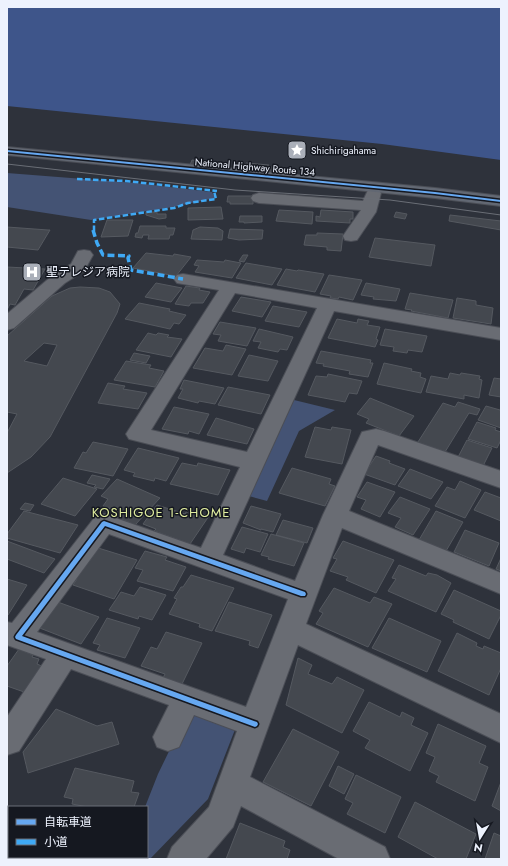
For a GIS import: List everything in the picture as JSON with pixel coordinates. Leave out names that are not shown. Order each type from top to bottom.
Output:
[{"type":"highway","name":"National Highway Route 134","points":[[7,151],[501,201]]},
{"type":"street","points":[[351,236],[368,212],[373,187]]},
{"type":"street","points":[[259,198],[370,206]]},
{"type":"street","points":[[7,324],[60,279],[78,266],[84,255]]},
{"type":"street","points":[[183,279],[501,334]]},
{"type":"street","points":[[230,287],[137,434],[254,462]]},
{"type":"street","points":[[208,560],[328,304]]},
{"type":"street","points":[[184,859],[222,816],[232,784],[303,594],[335,515],[370,437],[376,436],[501,480]]},
{"type":"street","points":[[335,515],[501,584]]},
{"type":"street","points":[[255,724],[64,656],[12,635],[104,523],[303,594]]},
{"type":"street","points":[[290,629],[501,730]]},
{"type":"street","points":[[8,741],[64,656]]},
{"type":"street","points":[[168,737],[187,699]]},
{"type":"street","points":[[232,784],[373,859]]},
{"type":"shaded area","points":[[7,7],[501,7],[501,160],[382,144],[7,106]]},
{"type":"shaded area","points":[[7,173],[135,183],[212,192],[215,198],[173,207],[91,220],[7,207]]},
{"type":"shaded area","points":[[294,400],[335,410],[299,431],[267,501],[249,496]]},
{"type":"shaded area","points":[[189,710],[236,727],[208,799],[150,859],[124,859],[148,858],[148,806],[145,806],[158,774]]},
{"type":"building","points":[[192,160],[201,161],[199,165],[190,165]]},
{"type":"building","points":[[246,163],[269,165],[267,170],[243,168]]},
{"type":"building","points":[[270,167],[283,168],[281,172],[268,171]]},
{"type":"building","points":[[228,196],[253,196],[253,204],[230,204],[230,202],[227,202]]},
{"type":"building","points":[[221,207],[223,219],[188,220],[188,208]]},
{"type":"building","points":[[279,210],[313,212],[312,224],[276,221]]},
{"type":"building","points":[[321,210],[353,212],[353,219],[350,219],[350,223],[316,221],[316,216],[320,217]]},
{"type":"building","points":[[146,212],[166,214],[166,218],[159,219],[146,215]]},
{"type":"building","points":[[396,212],[407,214],[405,219],[394,217]]},
{"type":"building","points":[[450,215],[501,221],[501,230],[449,221]]},
{"type":"building","points":[[240,216],[262,216],[262,222],[239,222]]},
{"type":"building","points":[[107,220],[133,220],[128,236],[101,237]]},
{"type":"building","points":[[140,226],[166,226],[166,228],[175,228],[173,235],[170,235],[169,239],[148,239],[149,235],[143,235],[142,238],[135,237]]},
{"type":"building","points":[[7,227],[50,230],[38,250],[7,247]]},
{"type":"building","points":[[200,227],[218,228],[223,231],[222,240],[191,239],[193,230]]},
{"type":"building","points":[[230,229],[263,230],[262,239],[239,240],[228,238]]},
{"type":"building","points":[[317,233],[343,234],[341,251],[327,250],[327,247],[304,245],[306,235],[317,235]]},
{"type":"building","points":[[375,238],[435,245],[431,266],[369,257]]},
{"type":"building","points":[[146,253],[173,256],[174,254],[191,257],[176,276],[133,268]]},
{"type":"building","points":[[243,255],[248,255],[244,262],[239,261]]},
{"type":"building","points":[[197,260],[224,262],[225,260],[241,263],[232,278],[195,272],[199,266],[194,265]]},
{"type":"building","points":[[246,263],[282,269],[272,285],[236,278]]},
{"type":"building","points":[[7,267],[45,269],[33,290],[24,289],[15,305],[10,304],[7,310]]},
{"type":"building","points":[[286,269],[324,274],[315,292],[277,285]]},
{"type":"building","points":[[329,275],[362,280],[353,300],[339,297],[338,299],[330,298],[331,296],[320,294]]},
{"type":"building","points":[[156,283],[182,288],[171,302],[145,297]]},
{"type":"building","points":[[366,283],[400,289],[396,301],[373,299],[374,297],[361,295]]},
{"type":"building","points":[[186,286],[200,288],[199,290],[210,292],[203,303],[191,303],[189,306],[175,304]]},
{"type":"building","points":[[70,288],[99,288],[110,292],[120,304],[117,313],[50,437],[31,457],[7,473],[7,433],[17,414],[7,412],[7,336],[52,296]],"holes":[[[44,343],[57,345],[47,366],[24,361]]]},
{"type":"building","points":[[410,293],[453,300],[448,318],[405,309]]},
{"type":"building","points":[[241,297],[271,302],[262,317],[232,311]]},
{"type":"building","points":[[457,298],[476,301],[476,305],[493,308],[491,324],[453,318]]},
{"type":"building","points":[[139,303],[170,309],[169,311],[186,315],[179,324],[174,323],[170,329],[125,319]]},
{"type":"building","points":[[273,306],[307,312],[299,327],[265,321]]},
{"type":"building","points":[[337,319],[357,323],[358,319],[369,321],[367,325],[380,327],[376,339],[378,340],[375,347],[328,338]]},
{"type":"building","points":[[220,322],[256,328],[247,346],[218,341],[221,335],[213,334]]},
{"type":"building","points":[[259,329],[293,337],[287,350],[280,349],[278,352],[258,348],[261,342],[253,341]]},
{"type":"building","points":[[385,329],[427,336],[422,352],[408,350],[407,353],[393,351],[394,347],[380,345]]},
{"type":"building","points":[[148,333],[156,335],[158,333],[169,335],[167,337],[182,339],[171,357],[136,350]]},
{"type":"building","points":[[226,345],[246,349],[232,375],[193,368],[205,348],[223,351]]},
{"type":"building","points":[[321,351],[371,360],[370,363],[373,363],[368,377],[349,374],[350,371],[323,366],[324,364],[316,363]]},
{"type":"building","points":[[134,353],[150,356],[146,363],[130,360]]},
{"type":"building","points":[[249,355],[278,361],[268,381],[238,376]]},
{"type":"building","points":[[126,361],[151,365],[149,368],[164,371],[155,387],[114,380]]},
{"type":"building","points":[[384,363],[412,369],[411,371],[421,373],[420,377],[426,379],[421,393],[377,384]]},
{"type":"building","points":[[450,373],[480,376],[479,379],[482,380],[479,398],[464,395],[464,399],[426,392],[431,376],[448,379]]},
{"type":"building","points":[[328,374],[362,381],[357,394],[349,393],[345,402],[308,395],[316,376],[327,377]]},
{"type":"building","points":[[494,378],[501,379],[501,397],[489,395]]},
{"type":"building","points":[[184,380],[224,388],[215,404],[199,401],[198,403],[178,398],[183,389],[180,389]]},
{"type":"building","points":[[108,383],[125,386],[123,389],[147,393],[138,409],[98,403]]},
{"type":"building","points":[[228,387],[270,395],[261,414],[218,405]]},
{"type":"building","points":[[370,398],[414,416],[399,436],[366,423],[369,419],[357,414]]},
{"type":"building","points":[[458,402],[480,409],[477,415],[469,413],[445,452],[440,450],[438,453],[416,445],[443,403],[455,407]]},
{"type":"building","points":[[486,406],[501,409],[501,428],[478,420]]},
{"type":"building","points":[[174,407],[209,414],[199,434],[189,431],[188,434],[162,429]]},
{"type":"building","points":[[216,418],[254,429],[247,444],[207,435]]},
{"type":"building","points":[[477,422],[496,428],[495,430],[501,432],[501,440],[497,448],[468,439]]},
{"type":"building","points":[[315,427],[331,430],[332,427],[351,430],[342,464],[305,457]]},
{"type":"building","points":[[467,440],[492,448],[482,468],[457,459]]},
{"type":"building","points":[[93,442],[128,449],[113,476],[74,468],[83,452],[86,453]]},
{"type":"building","points":[[138,448],[179,458],[166,481],[155,478],[154,481],[133,476],[135,473],[124,470]]},
{"type":"building","points":[[376,456],[405,469],[395,485],[364,474]]},
{"type":"building","points":[[182,463],[197,466],[198,463],[230,470],[218,495],[170,484]]},
{"type":"building","points":[[292,468],[331,479],[329,484],[335,486],[325,506],[279,493]]},
{"type":"building","points":[[410,469],[443,482],[431,499],[398,486]]},
{"type":"building","points":[[92,475],[110,479],[103,489],[94,487],[96,485],[87,483]]},
{"type":"building","points":[[63,478],[97,489],[75,516],[41,504]]},
{"type":"building","points":[[117,479],[160,498],[135,525],[112,515],[116,511],[103,506],[108,499],[101,496]]},
{"type":"building","points":[[460,481],[481,490],[465,518],[435,506],[447,487],[455,490]]},
{"type":"building","points":[[367,482],[395,492],[380,517],[361,509],[366,500],[357,497]]},
{"type":"building","points":[[485,492],[501,498],[501,521],[474,510]]},
{"type":"building","points":[[400,497],[430,509],[413,535],[395,527],[401,518],[388,513]]},
{"type":"building","points":[[25,503],[34,505],[30,511],[20,509]]},
{"type":"building","points":[[157,505],[185,514],[188,509],[209,516],[190,544],[154,531],[156,529],[143,524]]},
{"type":"building","points":[[251,506],[281,514],[273,532],[261,530],[243,523]]},
{"type":"building","points":[[24,511],[78,525],[60,553],[7,538],[7,534]]},
{"type":"building","points":[[436,511],[463,522],[446,551],[419,540]]},
{"type":"building","points":[[283,520],[313,528],[307,543],[276,535]]},
{"type":"building","points":[[242,527],[268,534],[260,552],[246,548],[244,553],[231,549]]},
{"type":"building","points":[[465,530],[499,543],[489,566],[454,552]]},
{"type":"building","points":[[271,534],[304,543],[294,566],[268,559],[269,557],[261,555]]},
{"type":"building","points":[[7,541],[55,559],[44,573],[7,559]]},
{"type":"building","points":[[343,541],[394,560],[376,593],[346,580],[348,577],[330,571],[337,559],[333,558]]},
{"type":"building","points":[[95,547],[137,560],[114,599],[73,585],[77,579],[74,578]]},
{"type":"building","points":[[145,551],[167,557],[165,560],[186,567],[173,591],[137,581],[143,570],[135,568]]},
{"type":"building","points":[[501,558],[501,571],[496,569]]},
{"type":"building","points":[[399,565],[426,576],[428,573],[437,575],[451,583],[436,612],[388,591],[396,579],[392,578]]},
{"type":"building","points":[[191,575],[234,588],[212,631],[199,627],[200,624],[169,614],[177,599],[174,598]]},
{"type":"building","points":[[7,579],[27,585],[8,615],[7,614]]},
{"type":"building","points":[[140,587],[166,595],[152,620],[139,616],[138,619],[109,610],[121,592],[134,596]]},
{"type":"building","points":[[334,588],[370,603],[374,597],[392,604],[368,647],[316,624],[323,613],[319,611]]},
{"type":"building","points":[[454,590],[501,611],[501,615],[489,639],[453,622],[454,620],[441,614]]},
{"type":"building","points":[[55,601],[99,617],[81,644],[37,627]]},
{"type":"building","points":[[229,602],[272,615],[258,648],[249,645],[250,641],[215,631]]},
{"type":"building","points":[[107,618],[140,628],[125,658],[97,650],[100,645],[93,643]]},
{"type":"building","points":[[389,618],[441,641],[427,672],[372,648]]},
{"type":"building","points":[[166,632],[202,643],[182,684],[163,678],[165,674],[141,666],[151,647],[157,649]]},
{"type":"building","points":[[457,633],[477,643],[476,646],[483,649],[484,646],[501,653],[501,668],[489,695],[438,671]]},
{"type":"building","points":[[19,649],[33,655],[32,657],[39,659],[37,664],[44,667],[27,693],[7,686],[7,666]]},
{"type":"building","points":[[298,658],[312,665],[308,674],[332,684],[337,677],[364,690],[342,733],[286,705]]},
{"type":"building","points":[[369,702],[400,717],[402,712],[414,718],[411,725],[428,733],[410,771],[365,748],[370,740],[353,731]]},
{"type":"building","points":[[56,709],[97,726],[112,722],[119,744],[28,773],[23,752]]},
{"type":"building","points":[[438,724],[486,746],[479,763],[488,767],[475,801],[436,782],[439,776],[429,771],[435,757],[426,753]]},
{"type":"building","points":[[293,729],[339,752],[311,806],[263,782]]},
{"type":"building","points":[[338,766],[354,774],[344,794],[329,786]]},
{"type":"building","points":[[75,768],[134,781],[131,792],[139,793],[134,806],[83,806],[72,804],[73,799],[64,797]]},
{"type":"building","points":[[356,775],[401,797],[385,833],[347,814],[353,803],[345,799]]},
{"type":"building","points":[[501,782],[501,811],[492,806]]},
{"type":"building","points":[[415,802],[476,834],[466,859],[438,859],[398,837]]},
{"type":"building","points":[[240,823],[285,841],[283,847],[290,850],[287,859],[226,859]]},
{"type":"building","points":[[494,833],[501,836],[501,859],[485,859]]},
{"type":"building","points":[[48,858],[106,858],[105,859]]},
{"type":"tram line","points":[[7,164],[235,190],[390,200],[501,215]]},
{"type":"marked path","points":[[77,179],[126,181],[217,191]]},
{"type":"marked path","points":[[183,279],[131,270],[128,258],[129,256],[103,255],[95,238],[93,229],[94,220],[174,208],[188,203],[216,199],[214,191]]},
{"type":"cycle path","points":[[7,151],[435,193],[501,201]]},
{"type":"cycle path","points":[[255,724],[18,637],[104,523],[303,594]]},
{"type":"place","name":"Shichirigahama","points":[[297,150]]},
{"type":"place","name":"聖テレジア病院","points":[[32,272]]},
{"type":"district","name":"KOSHIGOE 1-CHOME","points":[[161,512]]}]
